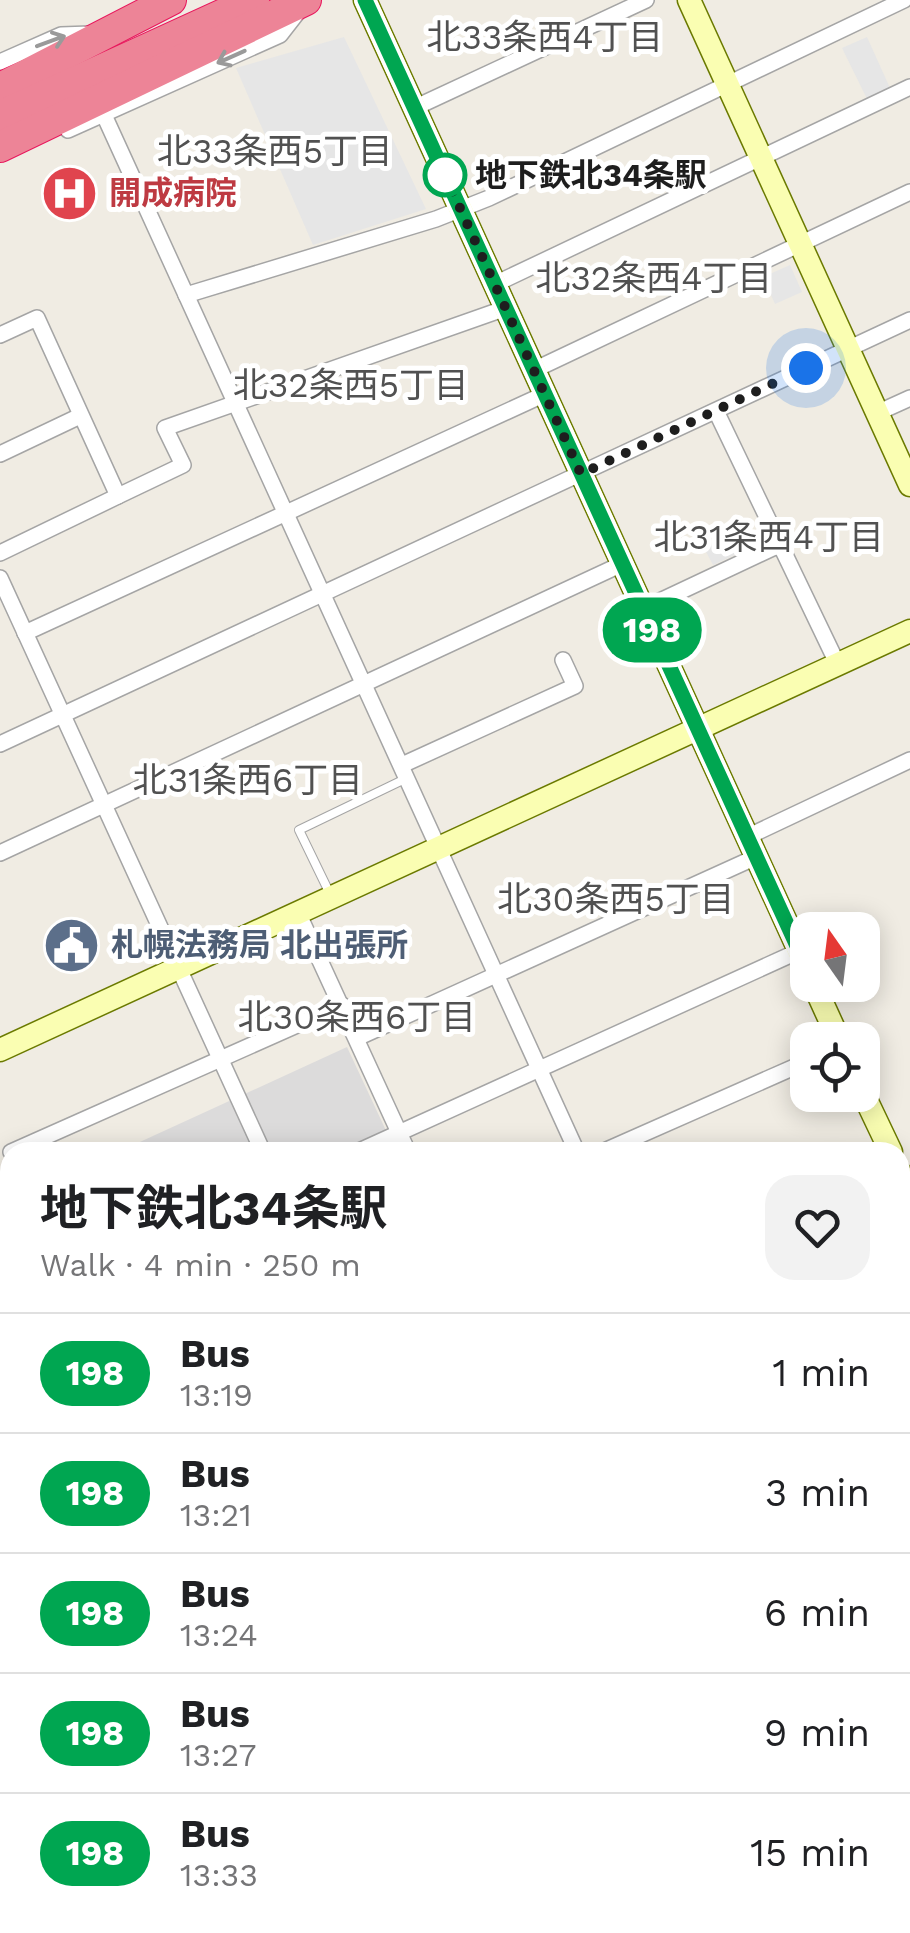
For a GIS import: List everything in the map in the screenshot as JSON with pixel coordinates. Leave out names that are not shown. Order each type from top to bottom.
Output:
[{"type":"highway","points":[[5,81],[171,0]]},
{"type":"highway","points":[[5,81],[212,0]]},
{"type":"highway","points":[[0,116],[254,0]]},
{"type":"highway","points":[[0,124],[273,0]]},
{"type":"highway","points":[[0,147],[161,73],[306,0]]},
{"type":"street","points":[[0,160],[280,35],[306,0]]},
{"type":"street","points":[[365,0],[790,932]]},
{"type":"street","points":[[414,108],[646,0]]},
{"type":"street","points":[[689,0],[908,475]]},
{"type":"street","points":[[186,295],[460,209],[904,0]]},
{"type":"street","points":[[494,284],[910,88]]},
{"type":"street","points":[[104,115],[573,1142]]},
{"type":"street","points":[[534,370],[910,192]]},
{"type":"street","points":[[0,553],[182,465],[165,428],[506,308]]},
{"type":"street","points":[[0,335],[37,318],[118,496]]},
{"type":"street","points":[[0,744],[910,320]]},
{"type":"street","points":[[25,633],[545,394]]},
{"type":"street","points":[[878,413],[910,398]]},
{"type":"street","points":[[716,411],[838,664]]},
{"type":"street","points":[[0,454],[80,416]]},
{"type":"street","points":[[642,609],[779,544]]},
{"type":"street","points":[[0,853],[622,564]]},
{"type":"street","points":[[0,578],[257,1142]]},
{"type":"street","points":[[0,1050],[333,900],[910,630]]},
{"type":"street","points":[[405,771],[575,686],[564,660]]},
{"type":"street","points":[[357,1038],[497,974],[751,847],[910,760]]},
{"type":"street","points":[[299,915],[404,1142]]},
{"type":"street","points":[[380,1142],[540,1068],[790,965]]},
{"type":"street","points":[[35,1142],[342,1005]]},
{"type":"street","points":[[625,1142],[790,1069]]},
{"type":"street","points":[[872,1112],[886,1142]]},
{"type":"lane","points":[[333,900],[299,830],[405,771]]},
{"type":"shaded area","points":[[344,37],[426,209],[313,245],[236,68]]},
{"type":"shaded area","points":[[867,37],[890,88],[867,99],[842,48]]},
{"type":"shaded area","points":[[790,265],[802,292],[775,304],[763,277]]},
{"type":"shaded area","points":[[730,537],[737,554],[713,565],[704,548]]},
{"type":"shaded area","points":[[347,1047],[391,1142],[140,1142]]},
{"type":"bus line","name":"198","points":[[365,0],[790,931]]},
{"type":"place","name":"地下鉄北34条駅","points":[[445,175]]},
{"type":"place","name":"開成病院","points":[[70,193]]},
{"type":"place","name":"札幌法務局 北出張所","points":[[72,945]]},
{"type":"district","name":"北33条西4丁目","points":[[545,37]]},
{"type":"district","name":"北33条西5丁目","points":[[275,151]]},
{"type":"district","name":"北32条西4丁目","points":[[654,278]]},
{"type":"district","name":"北32条西5丁目","points":[[351,385]]},
{"type":"district","name":"北31条西4丁目","points":[[769,537]]},
{"type":"district","name":"北31条西6丁目","points":[[248,780]]},
{"type":"district","name":"北30条西5丁目","points":[[616,899]]},
{"type":"district","name":"北30条西6丁目","points":[[357,1017]]},
{"type":"route","points":[[445,175],[581,474],[806,368]]}]
